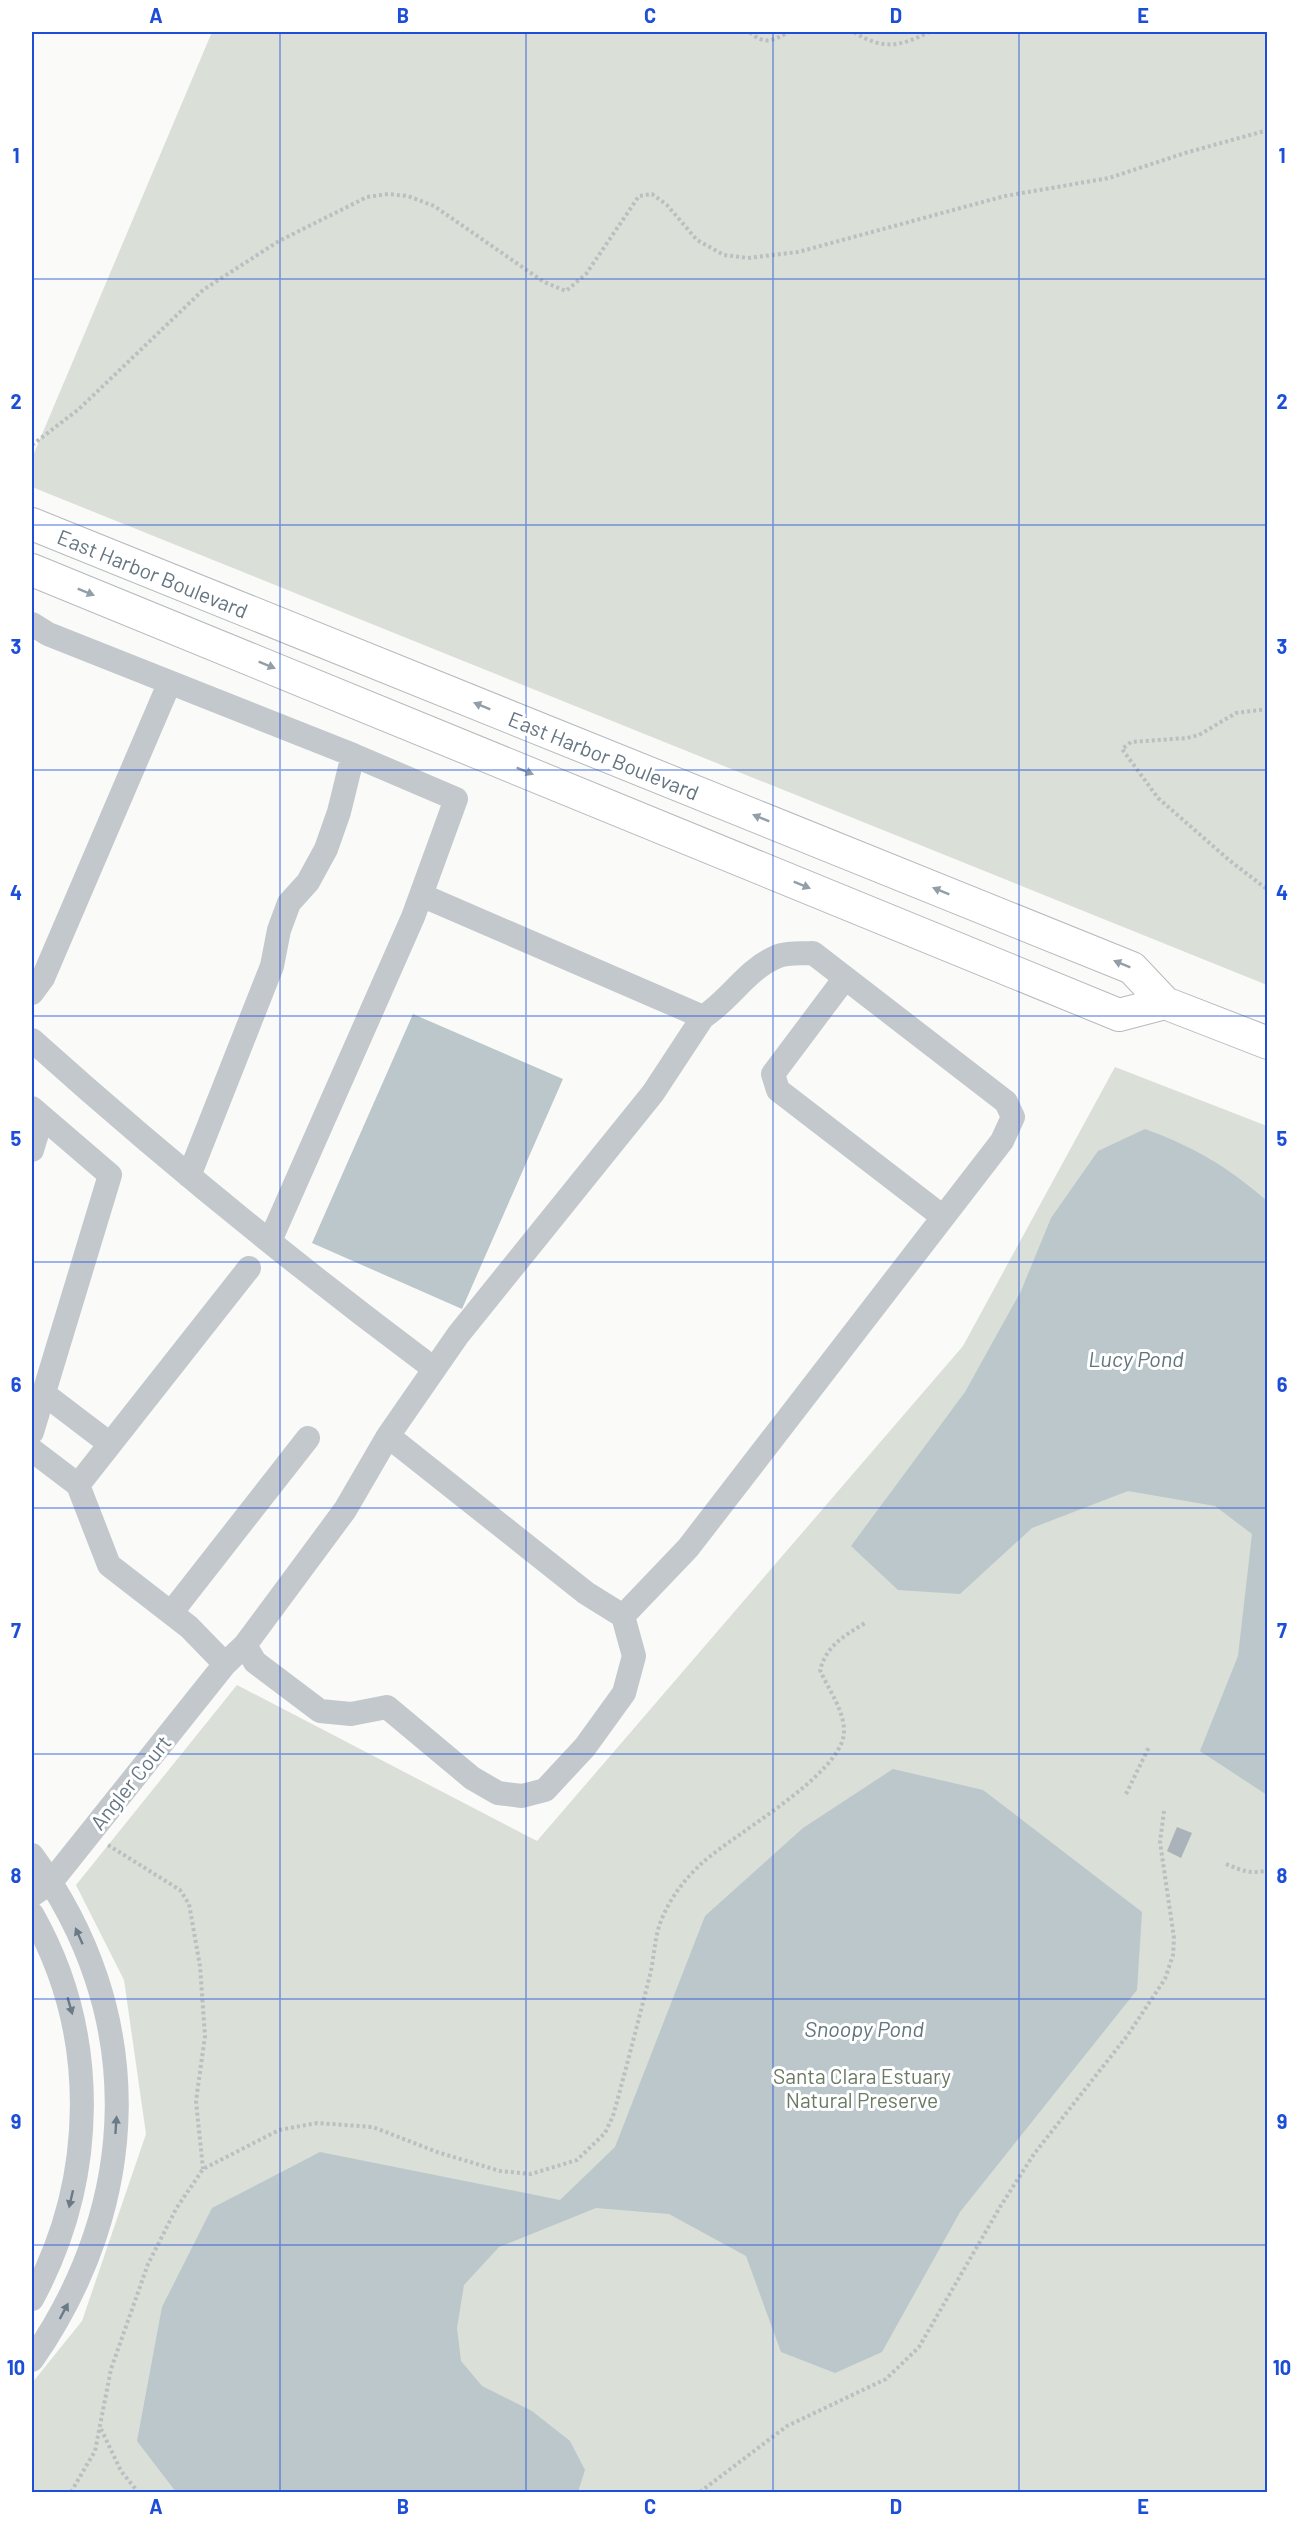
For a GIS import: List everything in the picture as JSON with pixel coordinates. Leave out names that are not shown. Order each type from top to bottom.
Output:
[{"type":"main road","name":"East Harbor Boulevard","points":[[32,524],[1132,968],[1165,1003],[1268,1043]]},
{"type":"main road","name":"East Harbor Boulevard","points":[[32,570],[1119,1016],[1165,1003]]},
{"type":"street","points":[[34,634],[353,755],[456,799],[421,895],[270,1241]]},
{"type":"street","points":[[32,993],[43,978],[170,684]]},
{"type":"street","points":[[189,1176],[220,1092],[272,966],[279,930],[289,903],[308,882],[326,849],[353,755]]},
{"type":"street","points":[[421,895],[703,1017]]},
{"type":"street","name":"Angler Court","points":[[41,1888],[89,1833],[225,1664],[246,1645],[345,1510],[388,1436],[433,1368],[653,1093],[703,1017],[716,1008],[756,969],[778,956],[813,953],[1006,1102],[1013,1117],[1002,1141],[688,1548],[623,1616]]},
{"type":"street","points":[[845,978],[773,1074],[777,1090],[943,1217]]},
{"type":"street","points":[[32,1040],[131,1129],[433,1368]]},
{"type":"street","points":[[32,1150],[37,1112]]},
{"type":"street","points":[[32,1432],[110,1175],[37,1112]]},
{"type":"street","points":[[78,1485],[249,1268]]},
{"type":"street","points":[[44,1393],[110,1444]]},
{"type":"street","points":[[246,1645],[255,1662],[320,1711],[351,1714],[387,1707],[472,1778],[498,1793],[522,1796],[544,1790],[585,1747],[624,1693],[634,1656],[623,1616],[586,1593],[388,1436]]},
{"type":"street","points":[[171,1613],[308,1438]]},
{"type":"street","points":[[32,1450],[78,1485],[110,1565],[189,1627],[225,1664]]},
{"type":"street","points":[[32,1855],[41,1888],[80,1935],[93,1968],[112,2046],[116,2119],[107,2193],[89,2256],[58,2322],[32,2360]]},
{"type":"street","points":[[32,1914],[50,1949],[73,2016],[79,2054],[82,2119],[80,2154],[68,2215],[58,2244],[32,2299]]},
{"type":"path","points":[[750,32],[759,40],[771,42],[789,32]]},
{"type":"path","points":[[854,32],[874,44],[894,46],[929,32]]},
{"type":"path","points":[[32,445],[79,409],[203,290],[279,241],[368,197],[388,194],[408,196],[434,206],[544,282],[566,291],[586,274],[639,196],[652,194],[667,205],[679,223],[697,240],[724,255],[748,258],[798,252],[940,216],[1005,196],[1109,178],[1185,153],[1268,130]]},
{"type":"path","points":[[1268,709],[1236,713],[1199,735],[1131,742],[1122,749],[1158,798],[1229,860],[1268,890]]},
{"type":"path","points":[[71,2493],[95,2451],[111,2369],[148,2264],[176,2209],[203,2169],[279,2130],[318,2123],[373,2127],[411,2139],[437,2152],[500,2171],[531,2174],[560,2166],[584,2154],[604,2133],[614,2116],[651,1972],[654,1940],[664,1914],[681,1886],[703,1863],[808,1784],[832,1758],[842,1743],[844,1731],[839,1707],[820,1670],[825,1654],[841,1638],[865,1623]]},
{"type":"path","points":[[1126,1794],[1149,1747]]},
{"type":"path","points":[[700,2493],[787,2426],[886,2379],[920,2347],[1000,2207],[1034,2154],[1127,2037],[1165,1979],[1173,1955],[1174,1938],[1160,1842],[1164,1811]]},
{"type":"path","points":[[89,1833],[180,1890],[189,1904],[200,1966],[205,2036],[196,2101],[203,2169]]},
{"type":"path","points":[[1226,1864],[1243,1871],[1259,1873],[1268,1870]]},
{"type":"path","points":[[101,2428],[121,2471],[138,2493]]},
{"type":"green space","points":[[212,32],[1267,32],[1267,985],[32,487],[32,458]]},
{"type":"green space","name":"Santa Clara Estuary Natural Preserve","points":[[1115,1067],[1267,1126],[1267,2492],[32,2492],[32,2383],[82,2321],[146,2134],[124,1980],[76,1885],[237,1685],[537,1841],[963,1346]]},
{"type":"water","points":[[413,1014],[563,1079],[462,1309],[312,1243]]},
{"type":"water","name":"Lucy Pond","points":[[1145,1129],[1209,1159],[1267,1201],[1267,1795],[1200,1751],[1238,1656],[1252,1534],[1215,1506],[1128,1491],[1032,1528],[960,1594],[898,1590],[851,1546],[965,1392],[1021,1291],[1051,1218],[1098,1151]]},
{"type":"water","name":"Snoopy Pond","points":[[893,1769],[983,1790],[1142,1912],[1137,1990],[960,2212],[882,2352],[835,2373],[781,2352],[746,2256],[669,2214],[596,2208],[499,2247],[464,2285],[457,2328],[461,2361],[482,2386],[532,2411],[570,2441],[585,2470],[578,2492],[176,2492],[137,2441],[162,2307],[212,2208],[320,2152],[560,2200],[615,2147],[705,1916],[803,1828]]},
{"type":"building","points":[[1177,1827],[1192,1833],[1181,1858],[1167,1851]]}]
